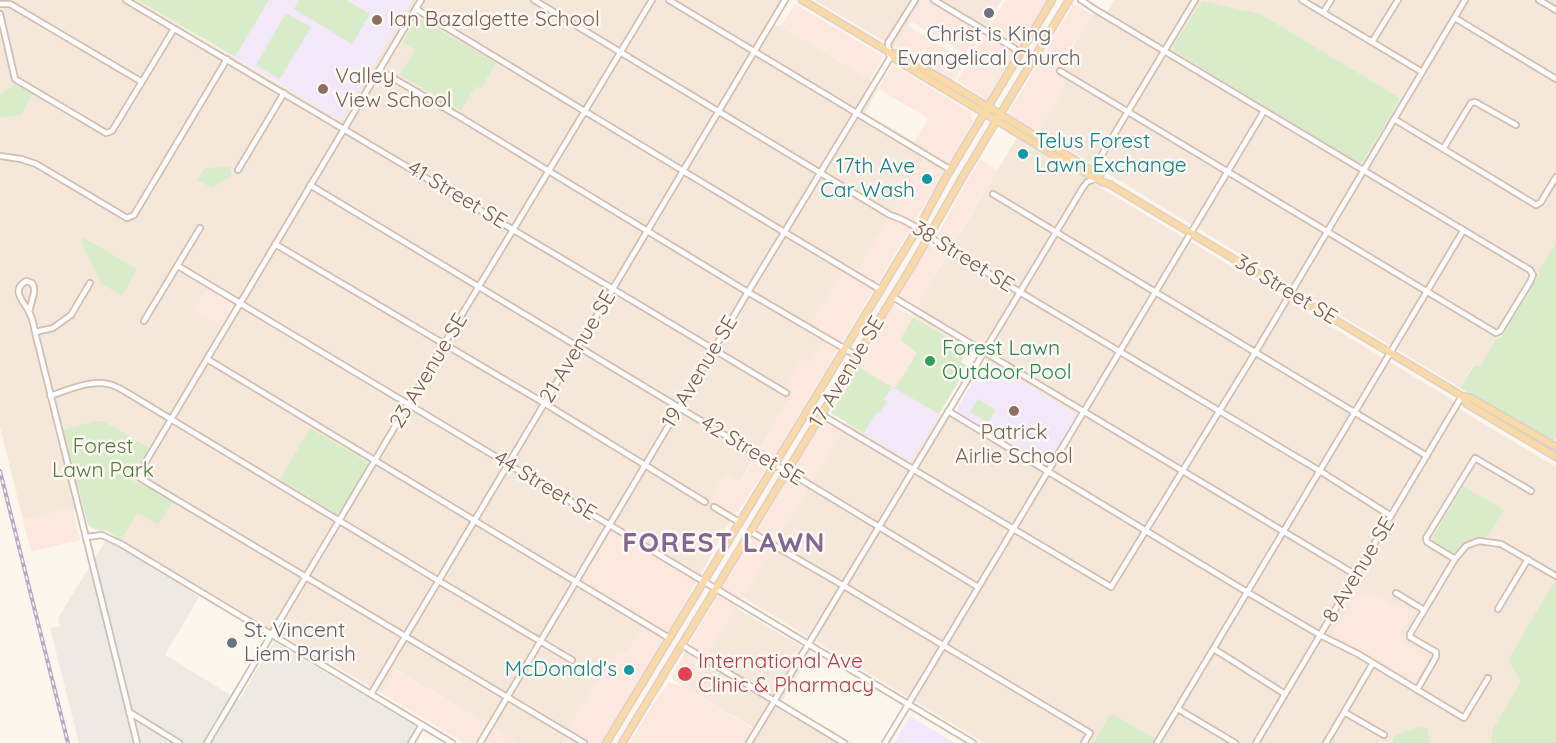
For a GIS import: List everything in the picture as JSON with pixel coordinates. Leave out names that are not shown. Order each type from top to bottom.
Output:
[{"type":"main road","name":"36 Street SE","points":[[802,0],[889,52],[903,57],[989,107],[999,118]]},
{"type":"main road","name":"17 Avenue SE","points":[[606,743],[739,522],[848,351],[881,290],[1052,0]]},
{"type":"main road","name":"17 Avenue SE","points":[[622,743],[893,297],[1069,0]]},
{"type":"main road","name":"36 Street SE","points":[[889,52],[898,61],[985,114],[999,118],[1462,396],[1471,398],[1556,447]]},
{"type":"main road","name":"36 Street SE","points":[[1462,396],[1467,404],[1556,457]]},
{"type":"street","name":"41 Street SE","points":[[126,0],[786,393]]},
{"type":"street","points":[[421,0],[139,473],[140,478],[584,743]]},
{"type":"street","name":"38 Street SE","points":[[534,0],[1218,412],[1320,471],[1391,516]]},
{"type":"street","name":"23 Avenue SE","points":[[207,743],[652,0]]},
{"type":"street","points":[[669,0],[951,170]]},
{"type":"street","name":"21 Avenue SE","points":[[371,694],[785,0]]},
{"type":"street","name":"19 Avenue SE","points":[[480,743],[748,291],[890,58],[888,44],[915,0]]},
{"type":"street","points":[[934,0],[1014,48],[1018,58]]},
{"type":"street","points":[[1060,70],[1496,333],[1533,274],[1530,270],[1081,0]]},
{"type":"street","points":[[749,743],[1082,189],[1097,177],[1100,158],[1195,0]]},
{"type":"street","points":[[1302,0],[1422,72]]},
{"type":"street","points":[[1323,13],[1331,0]]},
{"type":"street","points":[[1372,42],[1398,0]]},
{"type":"street","points":[[822,415],[1111,587],[1328,232],[1465,0]]},
{"type":"street","points":[[1539,0],[1556,10]]},
{"type":"street","points":[[0,4],[10,4],[142,82]]},
{"type":"street","points":[[416,9],[881,290]]},
{"type":"street","points":[[0,14],[15,79],[106,133],[112,131],[174,29]]},
{"type":"street","points":[[1455,18],[1556,79]]},
{"type":"street","points":[[0,156],[36,164],[127,218],[134,215],[227,59]]},
{"type":"street","points":[[379,70],[848,351]]},
{"type":"street","points":[[238,170],[284,93]]},
{"type":"street","points":[[1443,150],[1471,103],[1475,102],[1516,126]]},
{"type":"street","points":[[885,743],[1264,111]]},
{"type":"street","points":[[1394,119],[1536,205],[1541,202],[1556,177]]},
{"type":"street","points":[[1082,189],[1087,171],[1100,158]]},
{"type":"street","name":"42 Street SE","points":[[310,185],[978,587]]},
{"type":"street","points":[[993,194],[1427,456]]},
{"type":"street","points":[[144,321],[200,228]]},
{"type":"street","points":[[1157,743],[1463,231]]},
{"type":"street","points":[[275,244],[544,403],[705,502]]},
{"type":"street","name":"44 Street SE","points":[[178,266],[974,743]]},
{"type":"street","points":[[29,312],[34,287],[32,283],[26,281],[21,283],[19,297],[29,312],[35,332],[137,743]]},
{"type":"street","points":[[35,332],[53,328],[70,315],[90,283]]},
{"type":"street","points":[[893,297],[1356,575]]},
{"type":"street","points":[[207,359],[669,638]]},
{"type":"street","points":[[50,396],[97,383],[110,384],[126,392],[572,660]]},
{"type":"street","name":"8 Avenue SE","points":[[1256,743],[1462,396]]},
{"type":"street","points":[[948,411],[1247,592],[1373,663],[1464,718],[1488,678]]},
{"type":"street","points":[[1455,559],[1427,542],[1426,538],[1475,458],[1531,491]]},
{"type":"street","points":[[714,507],[739,522]]},
{"type":"street","points":[[751,532],[1090,733],[1084,743]]},
{"type":"street","points":[[87,537],[102,535],[110,538],[452,743]]},
{"type":"street","points":[[1417,690],[1436,657],[1436,652],[1410,637],[1410,634],[1455,559],[1466,546],[1479,541],[1501,544],[1556,576]]},
{"type":"street","points":[[1498,609],[1528,559]]},
{"type":"street","points":[[1396,593],[1424,610]]},
{"type":"street","points":[[682,645],[844,743]]},
{"type":"street","points":[[1214,649],[1285,694]]},
{"type":"street","points":[[1326,743],[1373,663]]},
{"type":"street","points":[[1178,709],[1235,743]]},
{"type":"street","points":[[129,712],[179,743]]},
{"type":"street","points":[[1344,712],[1384,735]]},
{"type":"street","points":[[411,743],[422,725]]},
{"type":"shaded area","points":[[0,0],[136,0],[340,120],[412,0],[784,0],[770,25],[781,26],[870,79],[878,89],[865,113],[929,150],[858,271],[847,264],[812,323],[828,333],[811,364],[803,359],[787,385],[795,390],[739,483],[725,475],[711,499],[734,514],[698,579],[645,623],[627,653],[618,652],[561,743],[518,743],[395,669],[381,693],[121,540],[138,513],[142,484],[135,482],[131,473],[149,448],[63,431],[83,507],[23,520],[0,427]]},
{"type":"shaded area","name":"Valley View School","points":[[269,0],[412,0],[340,120],[235,57]]},
{"type":"shaded area","points":[[814,0],[923,0],[894,47]]},
{"type":"shaded area","points":[[923,0],[982,34],[969,56],[910,21]]},
{"type":"shaded area","points":[[926,0],[1002,0],[982,34]]},
{"type":"shaded area","points":[[1006,0],[1049,0],[989,102],[957,80]]},
{"type":"shaded area","points":[[1114,0],[1556,0],[1556,242],[1501,336],[1496,339],[1480,366],[1473,365],[1460,388],[1038,131],[1066,83],[1055,76],[1092,14],[1108,11]]},
{"type":"shaded area","points":[[795,4],[883,56],[870,79],[781,26]]},
{"type":"shaded area","points":[[1074,4],[1092,14],[1055,75],[1066,83],[1038,131],[1008,114]]},
{"type":"shaded area","points":[[907,25],[966,61],[953,82],[894,49]]},
{"type":"shaded area","points":[[893,65],[972,113],[972,123],[773,458],[737,513],[734,514],[710,500],[725,475],[740,483],[795,390],[786,385],[803,358],[811,364],[828,333],[812,323],[847,263],[858,271],[929,150],[915,142],[928,118],[878,89]]},
{"type":"shaded area","points":[[1017,137],[1451,399],[1464,412],[1556,467],[1556,743],[984,743],[742,597],[846,422],[909,461],[912,460],[939,414],[959,413],[1043,463],[1049,461],[1075,418],[1074,413],[911,315]]},
{"type":"shaded area","points":[[980,159],[997,170],[952,245],[937,235]]},
{"type":"shaded area","points":[[929,245],[946,255],[917,306],[900,295]]},
{"type":"shaded area","points":[[207,288],[232,303],[233,308],[222,326],[193,310]]},
{"type":"shaded area","points":[[893,304],[913,317],[900,340],[918,352],[896,387],[892,387],[859,367]]},
{"type":"shaded area","name":"Patrick Airlie School","points":[[985,362],[990,362],[1074,413],[1075,418],[1049,461],[1043,463],[959,413],[957,409]]},
{"type":"shaded area","points":[[892,387],[939,414],[912,460],[909,461],[864,433]]},
{"type":"shaded area","points":[[823,421],[842,431],[687,689],[757,731],[749,743],[629,743],[669,682],[683,687],[671,678],[698,628]]},
{"type":"shaded area","points":[[72,508],[80,540],[31,552],[23,520]]},
{"type":"shaded area","points":[[609,524],[698,579],[603,743],[561,743],[618,652],[627,653],[645,623],[576,581]]},
{"type":"shaded area","points":[[106,540],[121,544],[199,597],[165,655],[239,700],[274,642],[417,727],[408,743],[79,743],[50,628],[60,626],[58,618]]},
{"type":"shaded area","points":[[1357,594],[1383,597],[1389,604],[1403,607],[1414,614],[1400,632],[1401,641],[1429,658],[1415,682],[1331,633]]},
{"type":"shaded area","points":[[735,607],[812,653],[782,701],[852,743],[749,743],[757,730],[687,689]]},
{"type":"shaded area","points":[[394,669],[518,743],[465,743],[381,693]]},
{"type":"shaded area","points":[[910,716],[955,743],[894,743]]},
{"type":"green space","points":[[137,0],[269,0],[235,57]]},
{"type":"green space","points":[[299,0],[346,0],[370,14],[352,44],[294,9]]},
{"type":"green space","points":[[1202,1],[1260,14],[1398,97],[1399,101],[1362,162],[1357,162],[1176,52],[1174,45]]},
{"type":"green space","points":[[286,13],[311,27],[280,79],[256,65]]},
{"type":"green space","points":[[418,19],[496,63],[481,88],[474,88],[461,111],[400,75],[415,50],[403,42]]},
{"type":"green space","points":[[14,85],[32,94],[21,115],[0,118],[0,95]]},
{"type":"green space","points":[[230,167],[232,175],[212,188],[197,180],[205,168]]},
{"type":"green space","points":[[84,238],[137,269],[122,296],[101,283],[81,242]]},
{"type":"green space","points":[[1556,242],[1556,438],[1553,442],[1460,388],[1474,365],[1480,366],[1496,339],[1502,336]]},
{"type":"green space","points":[[913,317],[969,350],[961,362],[968,366],[939,414],[892,387],[896,387],[917,353],[900,340]]},
{"type":"green space","points":[[859,367],[892,387],[884,400],[887,402],[880,413],[877,412],[864,433],[831,413]]},
{"type":"green space","points":[[978,399],[996,410],[988,423],[970,412]]},
{"type":"green space","name":"Forest Lawn Park","points":[[103,421],[149,448],[133,470],[132,478],[135,482],[172,502],[158,525],[138,513],[121,540],[107,531],[94,529],[88,525],[63,430]]},
{"type":"green space","points":[[310,428],[367,462],[369,466],[341,512],[337,514],[280,479]]},
{"type":"green space","points":[[1463,486],[1504,510],[1488,536],[1471,540],[1453,553],[1435,543],[1433,537]]},
{"type":"green space","points":[[1554,582],[1556,583],[1556,743],[1491,743],[1493,729],[1521,682],[1508,660]]},
{"type":"green space","points":[[1110,715],[1114,715],[1155,739],[1152,743],[1091,743],[1096,739]]},
{"type":"green space","points":[[1419,727],[1427,728],[1430,743],[1392,743],[1394,736]]},
{"type":"railway","points":[[0,471],[68,743]]},
{"type":"place","name":"Christ is King Evangelical Church","points":[[989,13]]},
{"type":"place","name":"Ian Bazalgette School","points":[[377,20]]},
{"type":"place","name":"Valley View School","points":[[323,89]]},
{"type":"place","name":"Telus Forest Lawn Exchange","points":[[1023,154]]},
{"type":"place","name":"17th Ave Car Wash","points":[[927,179]]},
{"type":"place","name":"Forest Lawn Outdoor Pool","points":[[930,361]]},
{"type":"place","name":"Patrick Airlie School","points":[[1014,411]]},
{"type":"place","name":"St. Vincent Liem Parish","points":[[232,643]]},
{"type":"place","name":"McDonald's","points":[[629,670]]},
{"type":"place","name":"International Ave Clinic & Pharmacy","points":[[685,674]]},
{"type":"district","name":"FOREST LAWN","points":[[724,544]]}]
